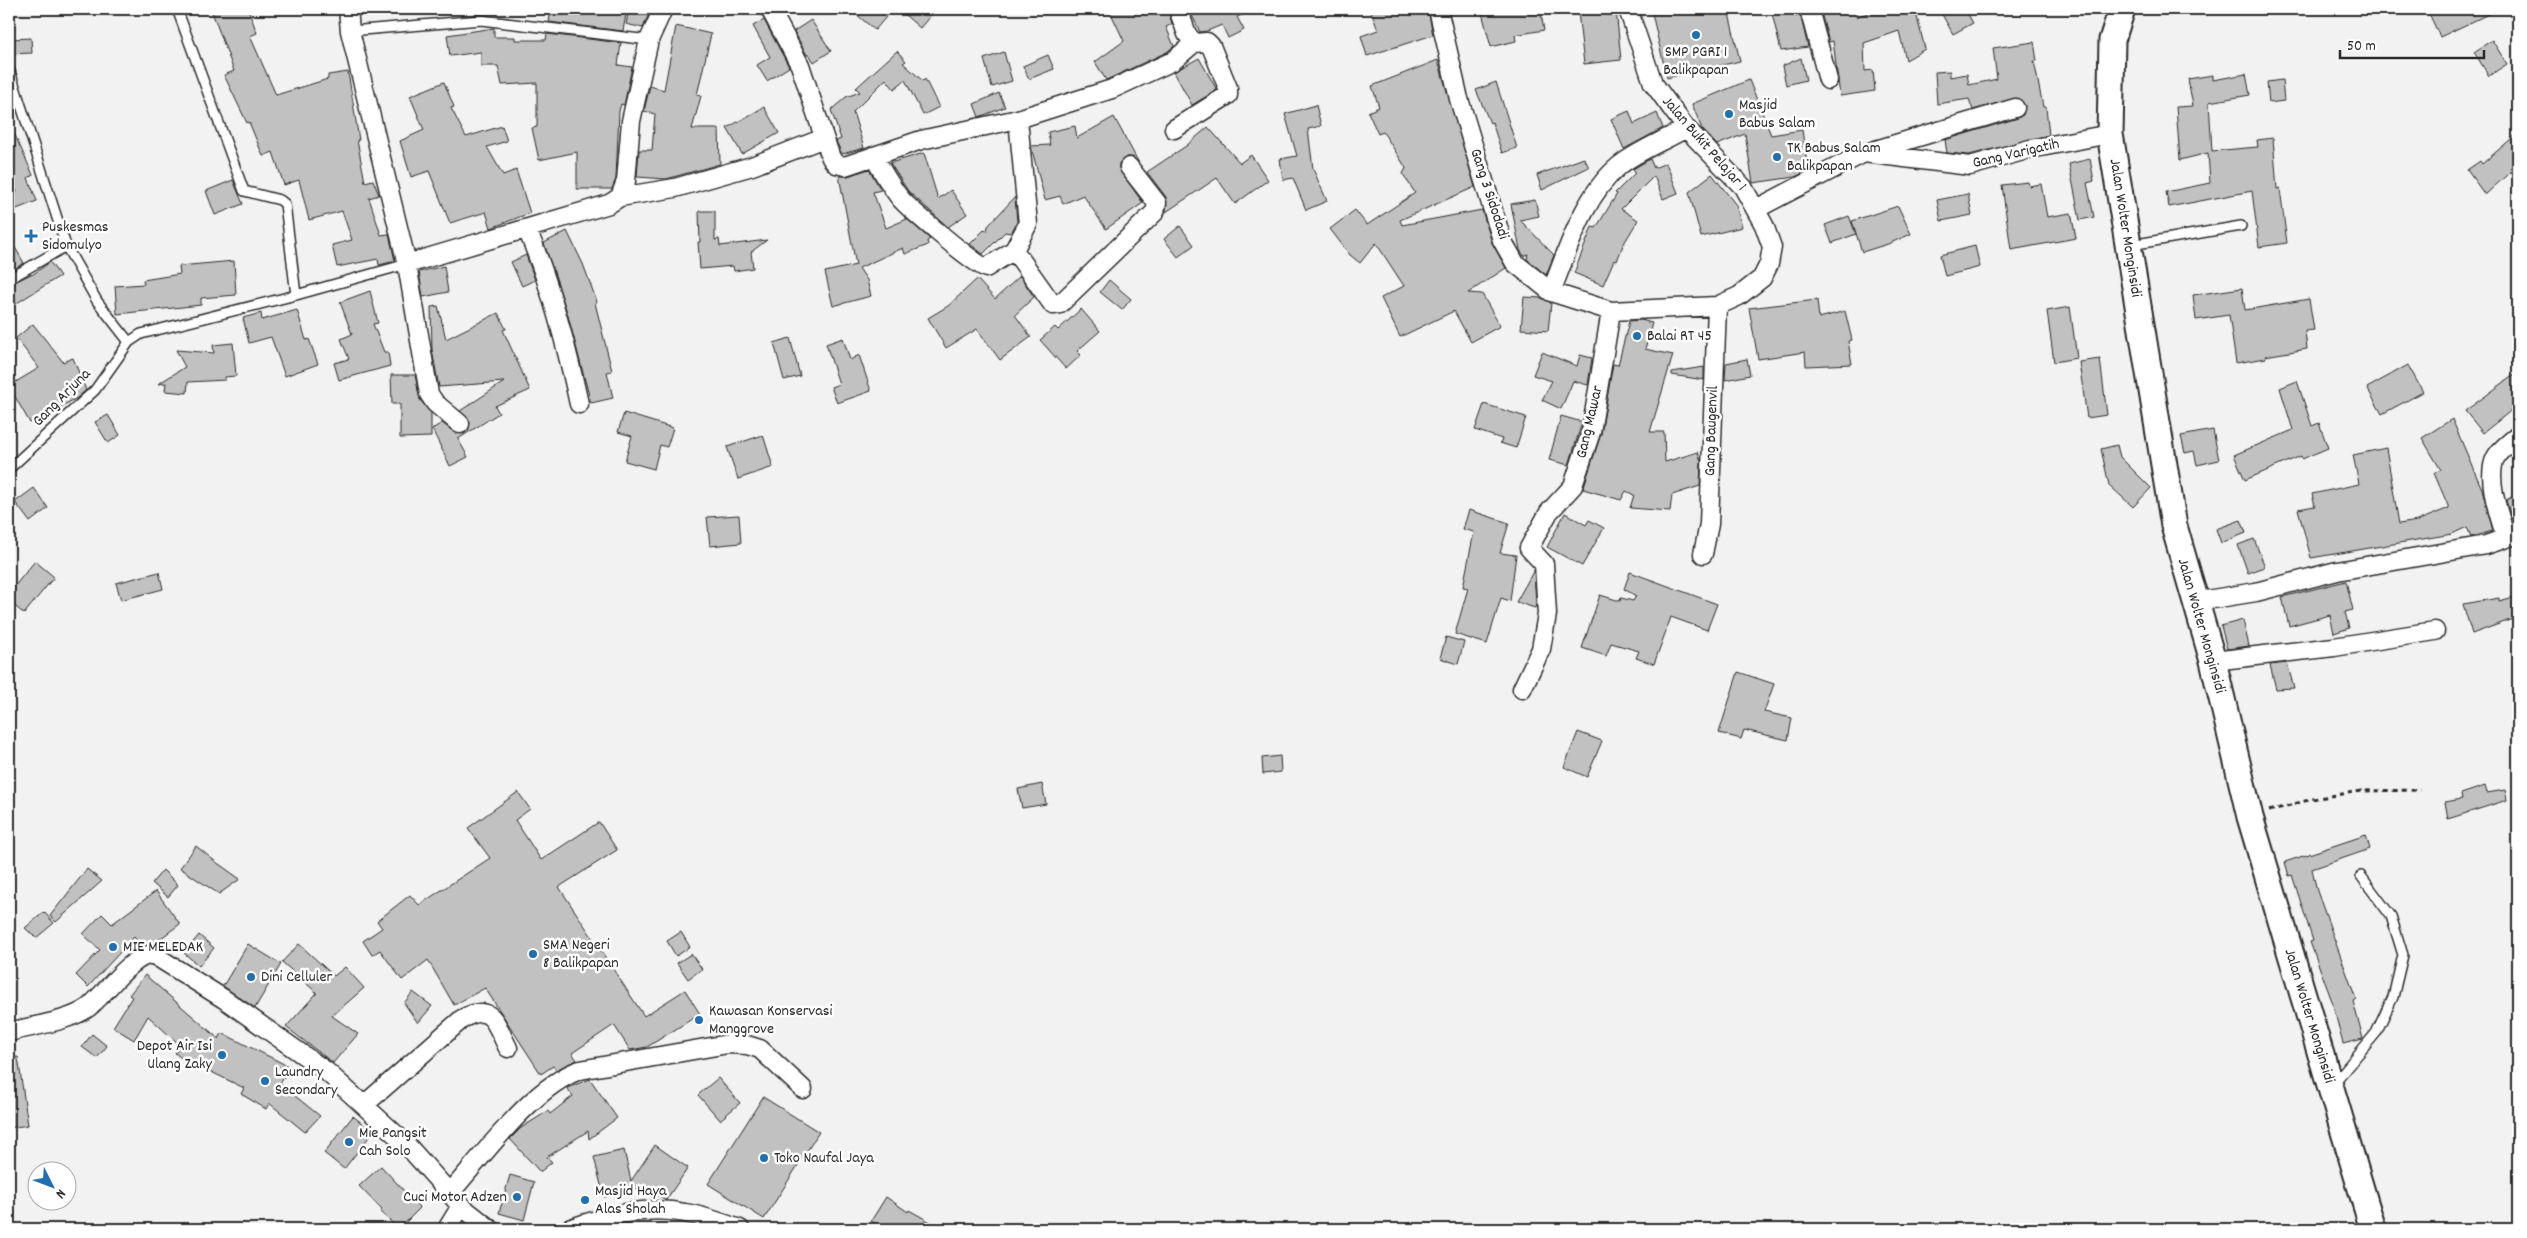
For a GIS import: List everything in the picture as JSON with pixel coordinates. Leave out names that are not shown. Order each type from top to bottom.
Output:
[{"type":"main road","name":"Jalan Wolter Monginsidi","points":[[2122,9],[2112,40],[2110,134],[2174,526],[2194,602],[2213,661],[2250,817],[2373,1229]]},
{"type":"street","points":[[348,9],[350,31],[407,264],[429,394],[435,404],[460,424]]},
{"type":"street","points":[[620,197],[626,181],[631,121],[649,40],[663,9]]},
{"type":"street","points":[[770,9],[800,65],[831,158],[836,164],[845,166],[921,140],[1018,119],[1112,89],[1173,61],[1194,43],[1207,42],[1211,46],[1228,88],[1228,95],[1174,129]]},
{"type":"street","points":[[1178,9],[1188,34],[1194,43]]},
{"type":"street","name":"Gang 3 Sidodadi","points":[[1438,9],[1459,99],[1502,240],[1515,263],[1551,292],[1612,311],[1717,306],[1739,296],[1762,278]]},
{"type":"street","name":"Jalan Bukit Pelajar 1","points":[[1628,9],[1653,84],[1686,128],[1743,187],[1764,225],[1772,247],[1769,264],[1762,278]]},
{"type":"street","points":[[1809,9],[1828,80]]},
{"type":"street","points":[[1756,209],[1864,153],[2015,108]]},
{"type":"street","points":[[873,156],[901,199],[982,268],[991,266],[1014,250],[1028,224],[1018,119]]},
{"type":"street","points":[[1551,292],[1579,224],[1599,188],[1620,165],[1686,128]]},
{"type":"street","name":"Gang Varigatih","points":[[1864,153],[1970,166],[2030,149],[2110,134]]},
{"type":"street","points":[[407,264],[609,204],[620,197],[675,188],[752,166],[824,138]]},
{"type":"street","points":[[1014,250],[1053,304],[1060,304],[1155,212],[1157,203],[1129,167]]},
{"type":"street","points":[[527,228],[545,271],[564,335],[579,404]]},
{"type":"street","name":"Gang Baugenvil","points":[[1703,554],[1709,524],[1717,306]]},
{"type":"street","name":"Gang Mawar","points":[[1522,688],[1541,649],[1548,614],[1544,564],[1529,548],[1550,512],[1573,486],[1592,432],[1612,311]]},
{"type":"street","points":[[2194,602],[2256,592],[2337,572],[2486,545],[2512,536],[2496,502],[2492,470],[2496,456],[2518,435]]},
{"type":"street","points":[[2213,661],[2334,647],[2435,630]]},
{"type":"street","points":[[9,1032],[80,1012],[96,1000],[133,963],[145,956],[154,955],[280,1037],[326,1071],[421,1159],[455,1200],[490,1229]]},
{"type":"street","points":[[364,1105],[462,1019],[475,1012],[487,1014],[492,1018],[508,1048]]},
{"type":"street","points":[[447,1229],[455,1200],[536,1097],[563,1076],[580,1070],[728,1044],[747,1045],[760,1049],[803,1089]]},
{"type":"street","points":[[569,1229],[605,1217],[666,1210],[702,1216],[740,1229]]},
{"type":"lane","points":[[177,9],[244,191],[280,200],[284,204],[296,296]]},
{"type":"lane","points":[[350,31],[481,20],[649,40]]},
{"type":"lane","points":[[9,68],[66,246],[97,301],[129,342],[141,334],[296,296],[407,264]]},
{"type":"lane","points":[[2128,245],[2241,226]]},
{"type":"lane","points":[[9,279],[66,246]]},
{"type":"lane","name":"Gang Arjuna","points":[[9,469],[96,390],[129,342]]},
{"type":"lane","points":[[2330,1088],[2376,1033],[2392,997],[2403,955],[2391,916],[2361,876]]},
{"type":"path","points":[[2250,817],[2312,799],[2361,790],[2420,790]]},
{"type":"building","points":[[220,9],[248,9],[257,33],[250,36],[276,95],[328,79],[328,75],[348,72],[365,182],[373,180],[379,195],[369,198],[381,235],[389,234],[395,261],[379,265],[378,259],[337,267],[332,245],[352,240],[342,211],[309,220],[299,180],[284,185],[273,152],[263,156],[249,122],[247,123],[224,75],[234,71],[212,12]]},
{"type":"building","points":[[551,9],[609,9],[626,14],[623,31],[549,22]]},
{"type":"building","points":[[629,9],[650,11],[643,28],[626,24]]},
{"type":"building","points":[[850,9],[876,9],[886,17],[875,30]]},
{"type":"building","points":[[898,9],[936,9],[920,28]]},
{"type":"building","points":[[1109,9],[1168,9],[1172,24],[1166,27],[1174,46],[1167,52],[1106,80],[1095,62],[1124,41]]},
{"type":"building","points":[[1189,9],[1256,9],[1237,17],[1244,30],[1228,38],[1222,25],[1200,32]]},
{"type":"building","points":[[1370,9],[1428,9],[1433,35],[1367,56],[1361,36],[1378,30]]},
{"type":"building","points":[[1481,9],[1540,9],[1544,30],[1515,35],[1516,41],[1491,47]]},
{"type":"building","points":[[1616,9],[1621,60],[1584,64],[1578,12]]},
{"type":"building","name":"SMP PGRI 1 Balikpapan","points":[[1651,9],[1728,9],[1740,61],[1667,78]]},
{"type":"building","points":[[1771,9],[1799,9],[1808,47],[1781,51]]},
{"type":"building","points":[[1820,9],[1856,9],[1856,17],[1879,9],[1915,9],[1925,49],[1906,60],[1899,31],[1864,43],[1865,71],[1873,70],[1875,91],[1840,96],[1833,41],[1829,42]]},
{"type":"building","points":[[1939,9],[1965,9],[1973,23],[1953,34]]},
{"type":"building","points":[[2427,9],[2499,9],[2440,37]]},
{"type":"building","points":[[764,20],[789,67],[767,81],[757,65],[770,57],[753,26]]},
{"type":"building","points":[[811,20],[831,51],[814,62],[809,54],[807,55],[794,31]]},
{"type":"building","points":[[676,26],[711,34],[697,95],[701,96],[692,129],[719,129],[720,164],[666,179],[637,177],[639,150],[652,150],[655,114],[644,111],[650,86],[664,90]]},
{"type":"building","points":[[494,28],[494,37],[515,37],[515,40],[546,40],[547,34],[621,43],[618,65],[632,67],[624,105],[621,104],[619,111],[616,179],[612,189],[577,189],[577,152],[539,160],[532,128],[537,127],[537,83],[502,85],[498,66],[481,66],[481,52],[450,56],[447,35]]},
{"type":"building","points":[[31,38],[32,53],[10,54],[10,39]]},
{"type":"building","points":[[2492,40],[2507,64],[2489,76],[2474,52]]},
{"type":"building","points":[[2034,42],[2037,61],[2034,61],[2043,107],[2046,107],[2049,135],[1969,155],[1947,153],[1945,140],[2018,118],[2023,115],[2025,105],[2017,98],[1973,110],[1969,99],[1937,104],[1935,72],[1950,71],[1950,77],[1967,74],[1969,85],[1997,79],[1993,48]]},
{"type":"building","points":[[897,51],[906,61],[903,63],[923,81],[925,79],[939,107],[923,115],[905,80],[894,89],[886,79],[853,112],[864,148],[842,154],[836,141],[841,139],[831,110],[846,97],[860,92],[856,88]]},
{"type":"building","points":[[1004,52],[1012,81],[992,87],[984,59]]},
{"type":"building","points":[[1048,55],[1054,69],[1029,79],[1023,66]]},
{"type":"building","points":[[1199,58],[1217,90],[1192,105],[1174,72]]},
{"type":"building","points":[[1801,58],[1806,80],[1786,85],[1782,66]]},
{"type":"building","points":[[1438,60],[1475,187],[1400,220],[1402,225],[1482,210],[1492,243],[1506,268],[1468,293],[1482,294],[1500,326],[1471,342],[1454,311],[1400,337],[1381,298],[1404,286],[1376,243],[1360,263],[1350,255],[1330,229],[1355,210],[1367,225],[1415,193],[1403,174],[1406,168],[1383,132],[1378,134],[1368,112],[1379,107],[1372,86]]},
{"type":"building","points":[[2246,74],[2250,95],[2209,102],[2212,151],[2258,147],[2257,140],[2273,138],[2277,189],[2280,188],[2287,243],[2259,247],[2252,191],[2169,207],[2166,192],[2210,183],[2208,153],[2180,160],[2176,107],[2193,106],[2188,79],[2213,75],[2213,80]]},
{"type":"building","points":[[1749,80],[1771,135],[1802,130],[1808,170],[1795,177],[1753,183],[1745,134],[1717,145],[1702,129],[1692,104]]},
{"type":"building","points":[[2282,80],[2284,101],[2269,103],[2267,82]]},
{"type":"building","points":[[444,82],[454,107],[451,108],[466,137],[502,126],[507,141],[487,147],[503,175],[516,170],[530,213],[491,228],[486,212],[450,223],[429,171],[411,177],[400,141],[424,130],[410,96]]},
{"type":"building","points":[[1496,82],[1517,148],[1502,153],[1492,122],[1490,123],[1476,90]]},
{"type":"building","points":[[999,93],[1005,107],[979,117],[974,104]]},
{"type":"building","points":[[1316,105],[1321,126],[1308,129],[1313,169],[1327,201],[1306,210],[1293,178],[1283,180],[1280,159],[1297,156],[1285,114]]},
{"type":"building","points":[[764,107],[779,133],[742,154],[727,128]]},
{"type":"building","points":[[1629,111],[1634,124],[1657,113],[1663,128],[1624,149],[1611,119]]},
{"type":"building","points":[[1114,117],[1139,163],[1133,157],[1127,157],[1119,163],[1119,169],[1143,203],[1106,229],[1083,195],[1063,204],[1060,196],[1045,200],[1031,146],[1050,145],[1048,132],[1075,126],[1077,138]]},
{"type":"building","points":[[9,122],[33,175],[28,178],[37,201],[9,212],[9,196],[17,192],[9,174]]},
{"type":"building","points":[[1208,127],[1240,163],[1251,155],[1268,180],[1235,204],[1217,178],[1166,212],[1166,197],[1147,172],[1186,146]]},
{"type":"building","points":[[2518,133],[2518,165],[2485,195],[2467,170],[2480,161],[2482,164]]},
{"type":"building","points":[[924,153],[938,199],[951,190],[967,214],[948,227],[908,191],[890,163]]},
{"type":"building","points":[[1584,158],[1589,167],[1542,190],[1537,175]]},
{"type":"building","points":[[1650,159],[1654,168],[1666,163],[1678,193],[1663,199],[1654,176],[1621,209],[1638,220],[1623,245],[1617,261],[1614,260],[1603,285],[1574,273],[1592,227],[1596,228],[1617,194],[1615,193],[1635,173],[1633,169]]},
{"type":"building","points":[[2090,159],[2094,181],[2087,183],[2094,217],[2080,220],[2069,164]]},
{"type":"building","points":[[869,169],[881,190],[873,192],[886,228],[907,219],[930,239],[927,241],[928,245],[905,254],[903,248],[859,268],[867,280],[871,296],[833,306],[825,272],[856,265],[839,176],[848,176]]},
{"type":"building","points":[[1712,174],[1736,205],[1742,227],[1701,237],[1689,192]]},
{"type":"building","points":[[233,180],[243,204],[215,215],[206,191]]},
{"type":"building","points":[[2028,182],[2029,186],[2041,184],[2047,217],[2071,213],[2076,238],[2011,250],[2002,185]]},
{"type":"building","points":[[1968,194],[1972,215],[1941,221],[1937,200]]},
{"type":"building","points":[[1015,197],[1017,222],[1011,233],[1005,232],[983,254],[970,244],[985,229],[987,231],[988,226]]},
{"type":"building","points":[[1535,200],[1539,216],[1520,220],[1554,255],[1546,275],[1527,259],[1528,254],[1524,256],[1520,250],[1511,204]]},
{"type":"building","points":[[1898,206],[1911,234],[1862,252],[1852,221]]},
{"type":"building","points":[[699,211],[715,211],[715,240],[719,239],[720,246],[767,240],[751,252],[753,268],[734,271],[733,266],[700,269],[698,242],[700,242]]},
{"type":"building","points":[[1849,216],[1856,234],[1832,243],[1825,225]]},
{"type":"building","points":[[1180,226],[1194,245],[1178,257],[1164,239]]},
{"type":"building","points":[[567,231],[583,264],[597,302],[595,303],[612,371],[607,372],[613,398],[591,403],[567,312],[544,243]]},
{"type":"building","points":[[9,237],[24,263],[9,272]]},
{"type":"building","points":[[1975,246],[1980,267],[1945,276],[1940,255]]},
{"type":"building","points":[[526,255],[535,280],[522,286],[511,262]]},
{"type":"building","points":[[234,261],[236,295],[201,298],[201,305],[117,314],[115,286],[144,284],[143,280],[180,274],[179,266]]},
{"type":"building","points":[[50,262],[60,276],[9,308],[9,285],[32,275]]},
{"type":"building","points":[[444,266],[448,292],[423,297],[419,272]]},
{"type":"building","points":[[1020,276],[1034,297],[1015,315],[1031,337],[1000,360],[977,329],[946,348],[928,318],[948,306],[977,279],[995,299]]},
{"type":"building","points":[[1109,280],[1131,299],[1122,310],[1100,292]]},
{"type":"building","points":[[2242,288],[2245,310],[2309,299],[2314,330],[2305,331],[2307,349],[2236,363],[2229,315],[2196,320],[2193,295]]},
{"type":"building","points":[[370,291],[378,323],[373,324],[384,352],[388,352],[390,366],[339,380],[334,363],[349,359],[341,339],[352,334],[340,302]]},
{"type":"building","points":[[1524,297],[1542,298],[1551,303],[1548,331],[1521,329]]},
{"type":"building","points":[[1817,300],[1819,318],[1845,311],[1852,340],[1848,341],[1852,364],[1806,366],[1805,352],[1758,359],[1749,308]]},
{"type":"building","points":[[438,306],[446,339],[498,313],[506,329],[503,330],[530,390],[495,406],[499,413],[458,439],[468,457],[450,466],[432,429],[442,423],[454,432],[464,434],[468,430],[470,421],[460,411],[504,382],[439,387],[432,350],[431,307]]},
{"type":"building","points":[[2070,307],[2077,358],[2054,362],[2047,311]]},
{"type":"building","points":[[1081,309],[1100,331],[1077,351],[1081,355],[1066,369],[1040,340],[1055,327],[1058,330]]},
{"type":"building","points":[[297,310],[306,340],[309,339],[318,364],[285,376],[271,337],[249,343],[243,318],[261,313],[262,320]]},
{"type":"building","points":[[1641,320],[1652,323],[1645,349],[1673,355],[1650,432],[1664,432],[1665,462],[1698,452],[1701,461],[1700,486],[1672,495],[1670,511],[1630,508],[1634,495],[1626,491],[1621,500],[1583,489],[1601,434],[1613,364],[1618,365],[1629,321]]},
{"type":"building","points":[[33,324],[63,362],[73,358],[86,390],[77,398],[30,423],[9,386],[39,368],[16,338]]},
{"type":"building","points":[[790,338],[800,376],[784,380],[774,343]]},
{"type":"building","points":[[843,338],[850,360],[859,355],[871,391],[837,403],[831,387],[839,384],[826,344]]},
{"type":"building","points":[[233,343],[236,376],[225,377],[225,380],[188,382],[187,393],[165,391],[166,383],[158,384],[185,367],[176,350],[214,353],[213,345]]},
{"type":"building","points":[[1542,352],[1577,366],[1580,355],[1592,358],[1588,385],[1573,381],[1561,409],[1542,400],[1552,381],[1533,375]]},
{"type":"building","points":[[1747,359],[1750,375],[1725,380],[1726,363]]},
{"type":"building","points":[[2100,359],[2107,415],[2087,418],[2079,362]]},
{"type":"building","points":[[2408,365],[2423,392],[2382,414],[2367,388]]},
{"type":"building","points":[[1704,367],[1704,380],[1672,375],[1672,372]]},
{"type":"building","points":[[2518,372],[2518,405],[2483,433],[2465,411]]},
{"type":"building","points":[[391,375],[415,375],[420,400],[431,413],[431,437],[400,438],[400,404],[392,404]]},
{"type":"building","points":[[2297,381],[2312,426],[2319,423],[2328,448],[2302,459],[2301,456],[2245,480],[2234,455],[2293,430],[2280,388]]},
{"type":"building","points":[[1484,404],[1526,417],[1516,448],[1500,443],[1502,439],[1475,430]]},
{"type":"building","points":[[624,413],[673,428],[667,447],[660,445],[654,469],[625,461],[632,436],[618,432]]},
{"type":"building","points":[[108,415],[120,435],[108,443],[95,422]]},
{"type":"building","points":[[1561,416],[1582,422],[1569,465],[1549,460]]},
{"type":"building","points":[[2452,419],[2482,489],[2493,531],[2471,537],[2467,527],[2452,534],[2311,558],[2298,509],[2315,506],[2312,494],[2359,484],[2353,455],[2386,448],[2399,524],[2417,521],[2449,508],[2434,473],[2441,470],[2422,438]]},
{"type":"building","points":[[2213,430],[2219,460],[2197,465],[2194,451],[2185,453],[2181,436]]},
{"type":"building","points":[[763,435],[773,467],[738,479],[727,447]]},
{"type":"building","points":[[2117,445],[2120,457],[2151,488],[2133,507],[2109,485],[2101,449]]},
{"type":"building","points":[[34,488],[48,508],[30,522],[15,502]]},
{"type":"building","points":[[2518,494],[2518,514],[2511,517],[2506,500]]},
{"type":"building","points":[[1469,510],[1509,523],[1500,553],[1516,555],[1510,601],[1501,598],[1487,644],[1455,634],[1468,588],[1463,587],[1474,532],[1463,529]]},
{"type":"building","points":[[1565,513],[1586,525],[1589,520],[1604,528],[1582,566],[1547,547]]},
{"type":"building","points":[[739,515],[741,543],[710,546],[707,517]]},
{"type":"building","points":[[2241,520],[2246,533],[2221,543],[2216,529]]},
{"type":"building","points":[[2254,539],[2265,567],[2248,573],[2238,545]]},
{"type":"building","points":[[35,561],[54,577],[24,614],[9,601],[9,593]]},
{"type":"building","points":[[1534,570],[1536,604],[1535,608],[1516,602]]},
{"type":"building","points":[[159,572],[163,589],[121,600],[116,583]]},
{"type":"building","points":[[1630,572],[1717,604],[1707,630],[1671,617],[1654,664],[1636,658],[1639,651],[1611,643],[1606,656],[1582,648],[1600,595],[1620,601],[1621,598],[1633,601],[1636,596],[1624,589]]},
{"type":"building","points":[[2346,581],[2353,610],[2345,612],[2349,628],[2334,633],[2330,615],[2289,626],[2282,597]]},
{"type":"building","points":[[2518,596],[2518,617],[2472,634],[2463,604],[2499,598],[2499,601]]},
{"type":"building","points":[[2243,620],[2249,646],[2227,649],[2221,626]]},
{"type":"building","points":[[1446,637],[1464,642],[1458,664],[1440,658]]},
{"type":"building","points":[[2287,663],[2294,688],[2276,689],[2270,665]]},
{"type":"building","points":[[1738,672],[1774,684],[1764,712],[1792,718],[1788,740],[1744,730],[1741,739],[1719,733]]},
{"type":"building","points":[[1578,732],[1602,741],[1587,777],[1564,767]]},
{"type":"building","points":[[1280,756],[1281,772],[1263,774],[1262,758]]},
{"type":"building","points":[[1042,784],[1046,804],[1022,808],[1018,789]]},
{"type":"building","points":[[2485,786],[2487,793],[2505,790],[2507,800],[2448,819],[2445,802],[2462,799],[2461,794]]},
{"type":"building","name":"SMA Negeri 8 Balikpapan","points":[[518,792],[530,809],[515,820],[541,860],[599,822],[617,850],[559,887],[644,1016],[685,990],[700,1014],[647,1047],[630,1050],[614,1025],[572,1053],[577,1060],[556,1070],[553,1066],[541,1074],[485,988],[454,1005],[428,960],[402,980],[380,950],[372,955],[363,941],[382,928],[377,921],[410,895],[419,905],[490,858],[468,828]]},
{"type":"building","points":[[2366,835],[2370,849],[2312,869],[2317,891],[2356,999],[2353,1001],[2363,1039],[2343,1044],[2332,1001],[2310,942],[2313,941],[2301,903],[2292,875],[2289,876],[2285,862]]},
{"type":"building","points":[[196,846],[240,879],[219,894],[180,868]]},
{"type":"building","points":[[87,869],[102,881],[56,922],[50,916]]},
{"type":"building","points":[[163,870],[178,885],[168,897],[152,883]]},
{"type":"building","points":[[156,891],[180,924],[153,944],[141,946],[134,937],[88,987],[76,975],[100,950],[83,934],[102,914],[112,924]]},
{"type":"building","points":[[44,912],[54,923],[36,938],[25,928]]},
{"type":"building","points":[[681,932],[690,947],[676,956],[667,941]]},
{"type":"building","points":[[199,935],[214,948],[199,966],[184,953]]},
{"type":"building","name":"Dini Celluler","points":[[248,944],[281,964],[255,1008],[223,986]]},
{"type":"building","points":[[299,944],[334,976],[345,967],[364,988],[332,1016],[358,1034],[333,1063],[286,1027],[317,993],[282,962]]},
{"type":"building","points":[[691,954],[702,969],[688,979],[677,963]]},
{"type":"building","points":[[145,975],[219,1039],[222,1033],[290,1067],[280,1084],[320,1116],[305,1132],[269,1103],[266,1109],[241,1094],[244,1088],[193,1063],[191,1066],[175,1053],[181,1046],[148,1016],[134,1040],[113,1027],[132,997],[129,995]]},
{"type":"building","points":[[413,992],[432,1006],[418,1023],[404,1003]]},
{"type":"building","points":[[92,1034],[107,1046],[97,1058],[82,1047]]},
{"type":"building","points":[[18,1057],[28,1125],[9,1128],[9,1058]]},
{"type":"building","points":[[718,1078],[740,1103],[720,1120],[698,1095]]},
{"type":"building","points":[[590,1079],[617,1118],[589,1139],[588,1131],[547,1157],[552,1162],[540,1172],[510,1139],[521,1128],[548,1111],[550,1114],[573,1096],[567,1088]]},
{"type":"building","name":"Toko Naufal Jaya","points":[[763,1097],[819,1132],[764,1219],[708,1184]]},
{"type":"building","name":"Mie Pangsit Cah Solo","points":[[353,1116],[373,1132],[344,1169],[324,1153]]},
{"type":"building","points":[[655,1145],[688,1168],[666,1200],[643,1187],[604,1197],[594,1157],[624,1150],[631,1181]]},
{"type":"building","points":[[381,1166],[420,1208],[399,1229],[380,1212],[382,1210],[359,1186]]},
{"type":"building","name":"Cuci Motor Adzen","points":[[510,1175],[534,1182],[524,1220],[499,1213]]},
{"type":"building","points":[[886,1197],[908,1212],[909,1210],[943,1229],[884,1229],[871,1221]]},
{"type":"place","name":"SMP PGRI 1 Balikpapan","points":[[1696,35]]},
{"type":"place","name":"Masjid Babus Salam","points":[[1729,114]]},
{"type":"place","name":"TK Babus Salam Balikpapan","points":[[1777,157]]},
{"type":"place","name":"Puskesmas Sidomulyo","points":[[31,236]]},
{"type":"place","name":"Balai RT 45","points":[[1637,336]]},
{"type":"place","name":"MIE MELEDAK","points":[[113,947]]},
{"type":"place","name":"SMA Negeri 8 Balikpapan","points":[[533,954]]},
{"type":"place","name":"Dini Celluler","points":[[251,977]]},
{"type":"place","name":"Kawasan Konservasi Manggrove","points":[[699,1020]]},
{"type":"place","name":"Depot Air Isi Ulang Zaky","points":[[222,1055]]},
{"type":"place","name":"Laundry Secondary","points":[[265,1081]]},
{"type":"place","name":"Mie Pangsit Cah Solo","points":[[349,1142]]},
{"type":"place","name":"Toko Naufal Jaya","points":[[764,1158]]},
{"type":"place","name":"Cuci Motor Adzen","points":[[517,1197]]},
{"type":"place","name":"Masjid Haya Alas Sholah","points":[[585,1200]]}]
